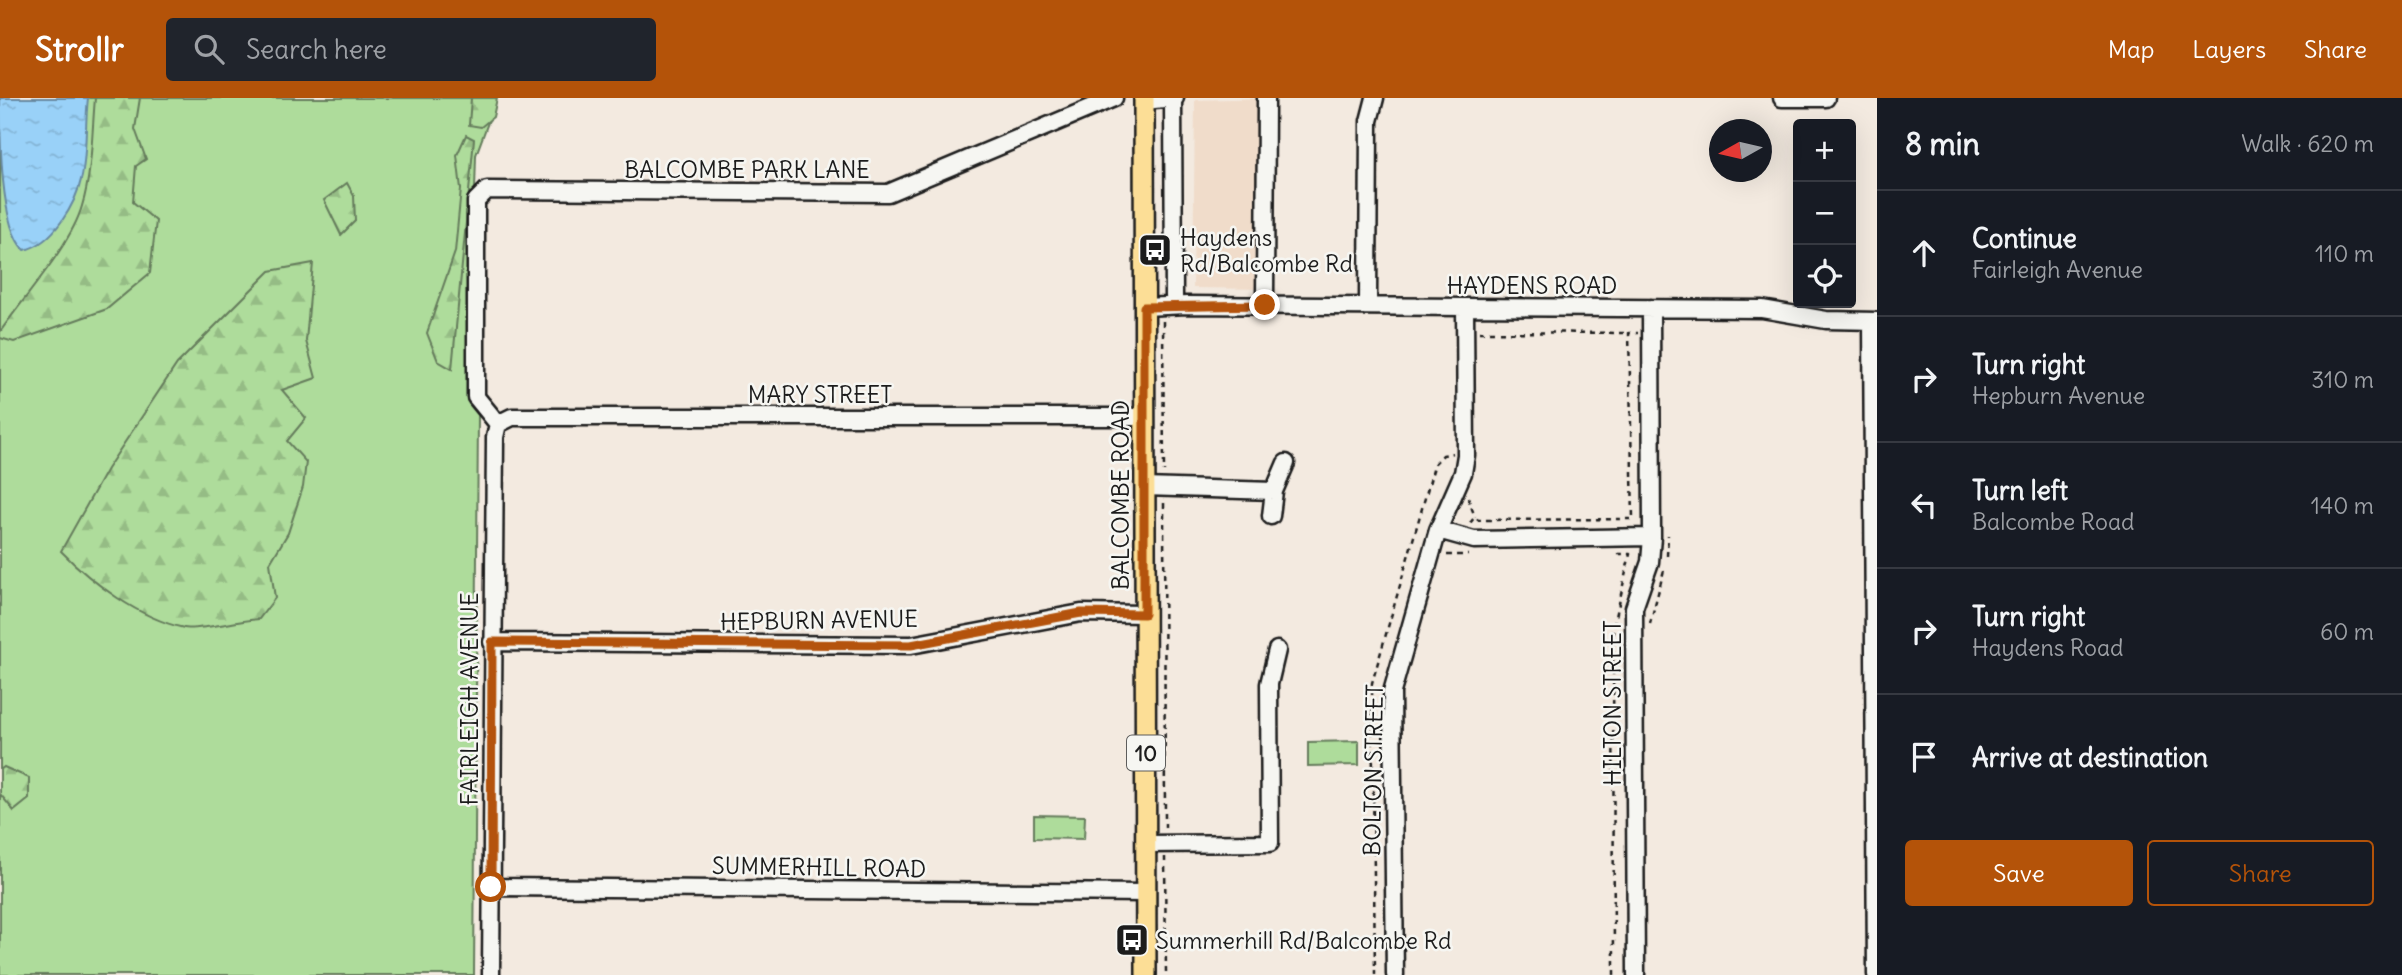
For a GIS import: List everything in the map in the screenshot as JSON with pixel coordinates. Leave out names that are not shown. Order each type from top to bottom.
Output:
[{"type":"main road","name":"BALCOMBE ROAD","points":[[1144,100],[1146,975]]},
{"type":"street","name":"BALCOMBE PARK LANE","points":[[498,424],[477,397],[476,201],[487,190],[888,193],[1114,98]]},
{"type":"street","points":[[1144,100],[1174,98],[1180,301]]},
{"type":"street","points":[[1265,305],[1266,98]]},
{"type":"street","points":[[1368,306],[1369,121],[1375,98]]},
{"type":"street","points":[[1782,98],[1826,98]]},
{"type":"street","name":"HAYDENS ROAD","points":[[1144,302],[1762,309],[1826,320],[1875,321]]},
{"type":"street","name":"BOLTON STREET","points":[[1395,975],[1392,692],[1444,533],[1466,455],[1465,307]]},
{"type":"street","name":"HILTON STREET","points":[[1636,975],[1634,608],[1660,535],[1651,308]]},
{"type":"street","points":[[1875,321],[1876,975]]},
{"type":"street","name":"MARY STREET","points":[[498,424],[512,417],[1144,416]]},
{"type":"street","name":"FAIRLEIGH AVENUE","points":[[491,975],[492,642],[495,436],[498,424]]},
{"type":"street","points":[[1271,516],[1274,491],[1286,463]]},
{"type":"street","points":[[1144,487],[1274,491]]},
{"type":"street","points":[[1444,533],[1474,540],[1660,535]]},
{"type":"street","name":"HEPBURN AVENUE","points":[[492,642],[911,645],[1081,613],[1144,614]]},
{"type":"street","points":[[1146,844],[1270,843],[1269,684],[1277,650]]},
{"type":"street","name":"SUMMERHILL ROAD","points":[[491,887],[1146,893]]},
{"type":"path","points":[[1466,332],[1651,334]]},
{"type":"path","points":[[1452,453],[1478,520],[1633,519],[1629,333]]},
{"type":"path","points":[[1471,555],[1445,555],[1444,533],[1475,517]]},
{"type":"path","points":[[1649,634],[1662,585],[1660,535]]},
{"type":"path","points":[[1603,554],[1630,554],[1613,630],[1615,975]]},
{"type":"shaded area","points":[[1268,98],[1268,289],[1193,288],[1195,100]]},
{"type":"green space","points":[[0,98],[497,98],[476,155],[469,404],[478,415],[474,975],[0,975]]},
{"type":"green space","points":[[95,98],[140,98],[135,129],[146,159],[136,166],[133,202],[156,221],[150,273],[107,309],[14,342],[0,338],[0,332],[58,254],[82,206],[88,180]]},
{"type":"green space","points":[[471,98],[497,98],[493,117],[481,127],[469,125]]},
{"type":"green space","points":[[466,135],[474,139],[452,369],[438,361],[427,333],[455,252],[461,189],[457,155]]},
{"type":"green space","points":[[347,183],[354,196],[355,221],[341,235],[324,200]]},
{"type":"green space","points":[[313,263],[306,341],[316,378],[282,390],[306,418],[287,441],[306,462],[303,487],[288,533],[270,563],[275,598],[259,619],[190,629],[167,623],[133,608],[102,587],[61,551],[107,469],[177,364],[270,271]]},
{"type":"green space","points":[[1359,741],[1359,765],[1308,766],[1308,742]]},
{"type":"green space","points":[[4,767],[29,778],[29,799],[14,811],[0,794],[0,770]]},
{"type":"green space","points":[[1034,815],[1085,816],[1084,839],[1034,838]]},
{"type":"water","points":[[0,98],[88,98],[84,166],[74,199],[54,231],[35,246],[24,250],[16,239],[6,202],[1,158]]},
{"type":"place","name":"Haydens Rd/Balcombe Rd","points":[[1155,250]]},
{"type":"place","name":"Summerhill Rd/Balcombe Rd","points":[[1132,940]]},
{"type":"route","points":[[491,887],[492,642],[911,645],[1081,613],[1107,611],[1144,614],[1144,307],[1265,305]]}]
